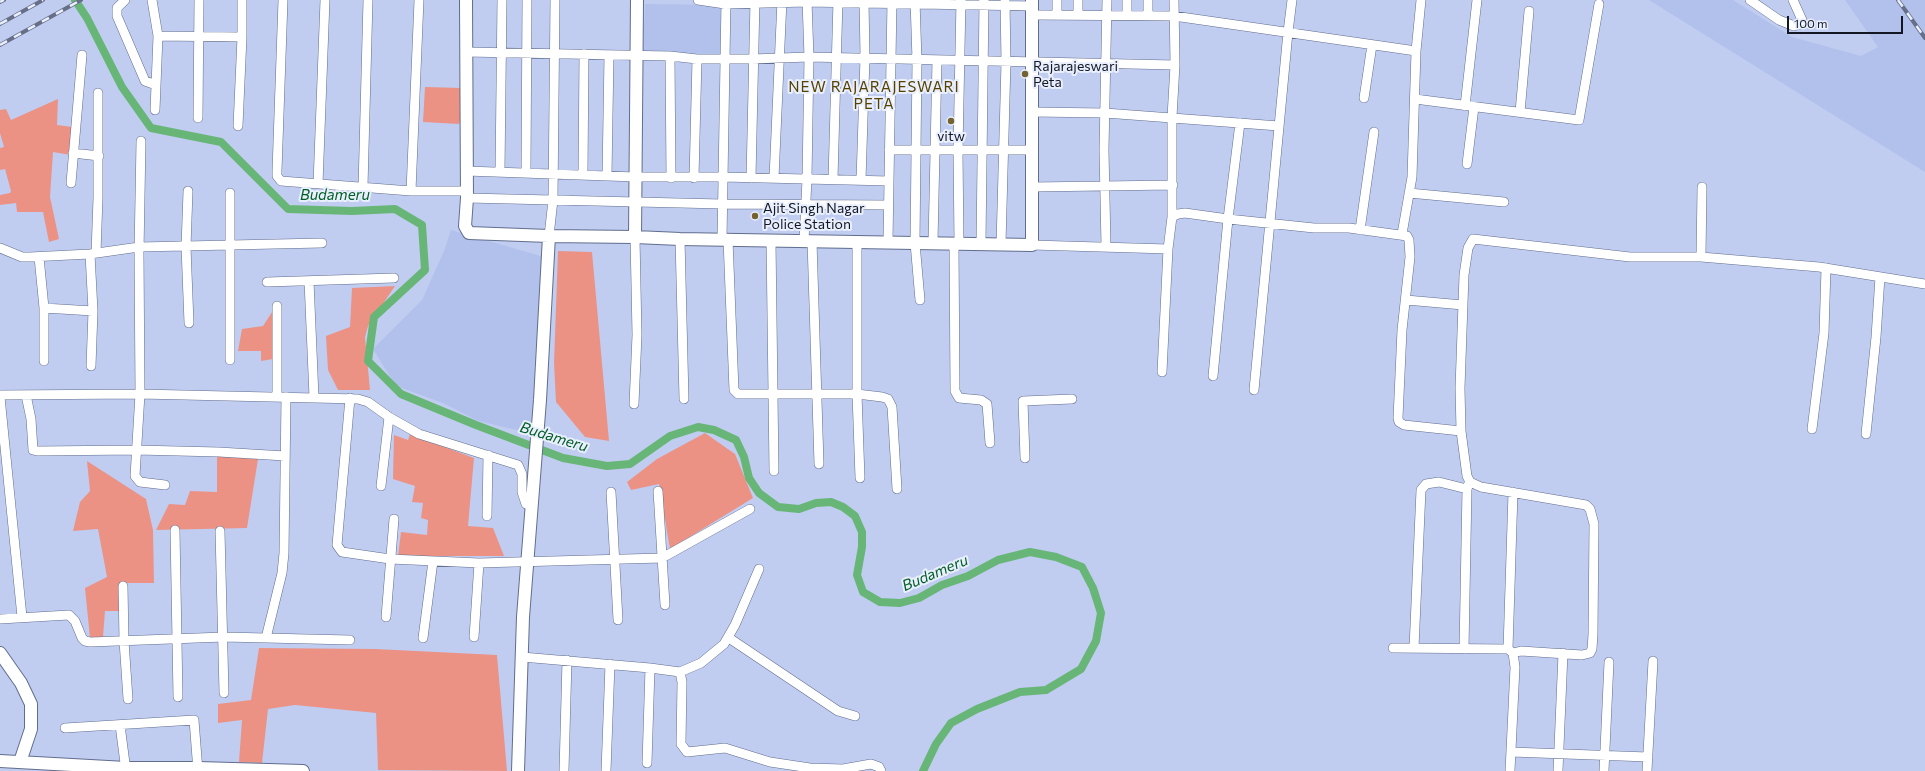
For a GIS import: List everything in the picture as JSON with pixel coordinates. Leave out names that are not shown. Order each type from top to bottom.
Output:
[{"type":"street","points":[[124,0],[117,8],[117,16],[145,81],[156,85]]},
{"type":"street","points":[[152,0],[158,36],[155,110]]},
{"type":"street","points":[[198,118],[199,0]]},
{"type":"street","points":[[238,126],[242,0]]},
{"type":"street","points":[[283,0],[277,176],[284,182],[553,200],[722,204],[888,205]]},
{"type":"street","points":[[318,184],[325,0]]},
{"type":"street","points":[[363,187],[368,0]]},
{"type":"street","points":[[411,191],[419,0]]},
{"type":"street","points":[[466,0],[467,195],[465,226],[469,233],[725,240],[956,243],[1069,247],[1106,246],[1168,249]]},
{"type":"street","points":[[500,172],[502,0]]},
{"type":"street","points":[[526,172],[527,0]]},
{"type":"street","points":[[518,771],[522,657],[528,561],[529,504],[540,400],[549,236],[553,200],[556,0]]},
{"type":"street","points":[[634,404],[637,335],[635,202],[637,0]]},
{"type":"street","points":[[698,0],[726,2],[864,1],[1005,3],[1032,7],[1057,15],[1174,16],[1416,51]]},
{"type":"street","points":[[1057,0],[1057,15]]},
{"type":"street","points":[[1078,0],[1078,15]]},
{"type":"street","points":[[1106,246],[1104,186],[1107,0]]},
{"type":"street","points":[[1127,0],[1127,16]]},
{"type":"street","points":[[1148,0],[1148,16]]},
{"type":"street","points":[[1162,372],[1168,249],[1172,217],[1172,117],[1175,64],[1174,0]]},
{"type":"street","points":[[1254,390],[1292,0]]},
{"type":"street","points":[[1402,234],[1412,177],[1416,51],[1421,0]]},
{"type":"street","points":[[1467,164],[1469,106],[1477,0]]},
{"type":"street","points":[[1750,0],[1779,20],[1794,26],[1798,25],[1802,20],[1793,0]]},
{"type":"street","points":[[751,178],[752,59],[755,1]]},
{"type":"street","points":[[774,178],[782,1]]},
{"type":"street","points":[[807,1],[809,57],[806,204],[819,464]]},
{"type":"street","points":[[833,179],[838,1]]},
{"type":"street","points":[[861,180],[865,57],[864,1]]},
{"type":"street","points":[[726,2],[722,204],[734,390],[738,394],[857,394],[882,397],[891,403],[897,489]]},
{"type":"street","points":[[888,242],[892,2]]},
{"type":"street","points":[[915,2],[917,60],[915,243],[920,300]]},
{"type":"street","points":[[960,2],[955,391],[959,398],[980,400],[987,404],[990,443]]},
{"type":"street","points":[[981,244],[984,2]]},
{"type":"street","points":[[1001,244],[1006,62],[1005,3]]},
{"type":"street","points":[[1415,99],[1579,120],[1599,4]]},
{"type":"street","points":[[1032,7],[1032,245]]},
{"type":"street","points":[[1520,112],[1528,11]]},
{"type":"street","points":[[158,36],[242,37]]},
{"type":"street","points":[[1364,98],[1372,45]]},
{"type":"street","points":[[466,52],[637,55],[697,59],[865,57],[959,61],[1175,64]]},
{"type":"street","points":[[583,175],[584,54]]},
{"type":"street","points":[[71,183],[82,55]]},
{"type":"street","points":[[607,176],[609,55]]},
{"type":"street","points":[[670,56],[671,178]]},
{"type":"street","points":[[694,178],[697,59]]},
{"type":"street","points":[[933,243],[937,60]]},
{"type":"street","points":[[91,366],[93,253],[99,156],[98,93]]},
{"type":"street","points":[[1032,112],[1105,113],[1279,126]]},
{"type":"street","points":[[1213,376],[1228,219],[1240,123]]},
{"type":"street","points":[[1360,230],[1374,132]]},
{"type":"street","points":[[141,141],[139,247],[140,394],[135,476],[137,480],[165,485]]},
{"type":"street","points":[[889,150],[1032,150]]},
{"type":"street","points":[[73,153],[99,156]]},
{"type":"street","points":[[466,171],[671,178],[722,177],[889,181]]},
{"type":"street","points":[[1032,186],[1173,185]]},
{"type":"street","points":[[1701,257],[1702,187]]},
{"type":"street","points":[[188,191],[186,247],[189,323]]},
{"type":"street","points":[[230,193],[230,360]]},
{"type":"street","points":[[1409,193],[1504,202]]},
{"type":"street","points":[[1172,217],[1185,213],[1228,219],[1402,234],[1406,236],[1409,240],[1410,246],[1402,330],[1399,422],[1404,426],[1461,431]]},
{"type":"street","points":[[680,239],[684,400]]},
{"type":"street","points":[[771,240],[774,471]]},
{"type":"street","points":[[1464,649],[1468,486],[1461,431],[1460,388],[1466,259],[1468,248],[1473,240],[1630,257],[1701,257],[1826,268],[1925,284]]},
{"type":"street","points":[[857,242],[857,394],[860,478]]},
{"type":"street","points":[[0,248],[22,257],[39,257],[93,253],[139,247],[322,243]]},
{"type":"street","points":[[39,257],[44,308],[44,361]]},
{"type":"street","points":[[1812,429],[1824,333],[1826,268]]},
{"type":"street","points":[[1866,434],[1875,350],[1880,277]]},
{"type":"street","points":[[267,282],[394,278]]},
{"type":"street","points":[[309,281],[314,397]]},
{"type":"street","points":[[1406,300],[1464,305]]},
{"type":"street","points":[[266,638],[282,573],[284,553],[285,456],[277,306]]},
{"type":"street","points":[[44,308],[93,311]]},
{"type":"street","points":[[22,617],[0,396],[140,394],[350,398],[368,402],[389,417],[419,434],[518,465],[522,474],[523,496],[529,504]]},
{"type":"street","points":[[26,395],[31,419],[32,450],[137,450],[219,452],[285,456]]},
{"type":"street","points":[[350,398],[337,545],[342,552],[390,559],[433,562],[662,558],[750,509]]},
{"type":"street","points":[[1025,458],[1023,401],[1072,399]]},
{"type":"street","points":[[381,486],[389,417]]},
{"type":"street","points":[[486,516],[488,455]]},
{"type":"street","points":[[1393,648],[1530,651],[1582,655],[1590,653],[1592,649],[1594,524],[1590,508],[1586,505],[1481,487],[1438,482],[1422,486],[1414,648]]},
{"type":"street","points":[[658,491],[665,605]]},
{"type":"street","points":[[611,492],[618,620]]},
{"type":"street","points":[[1510,771],[1515,667],[1511,651],[1512,492]]},
{"type":"street","points":[[386,617],[394,519]]},
{"type":"street","points":[[175,530],[178,697]]},
{"type":"street","points":[[220,531],[224,637],[224,692]]},
{"type":"street","points":[[423,638],[433,562]]},
{"type":"street","points":[[474,637],[479,562]]},
{"type":"street","points":[[522,657],[610,664],[680,672],[707,658],[728,638],[759,568]]},
{"type":"street","points":[[124,586],[124,641],[128,699]]},
{"type":"street","points":[[0,619],[69,615],[75,621],[82,638],[85,641],[224,637],[350,640]]},
{"type":"street","points":[[728,638],[838,712],[855,716]]},
{"type":"street","points":[[0,653],[22,683],[31,704],[31,729],[20,762]]},
{"type":"street","points":[[1558,771],[1563,653]]},
{"type":"street","points":[[564,771],[566,660]]},
{"type":"street","points":[[1647,771],[1653,661]]},
{"type":"street","points":[[1604,771],[1609,662]]},
{"type":"street","points":[[606,771],[610,664]]},
{"type":"street","points":[[647,763],[650,668]]},
{"type":"street","points":[[680,672],[682,682],[680,744],[688,752],[725,748],[781,764],[843,770],[871,764],[879,767],[881,771]]},
{"type":"street","points":[[65,728],[194,720],[198,769]]},
{"type":"street","points":[[120,724],[126,769]]},
{"type":"street","points":[[1511,752],[1604,754],[1648,757]]},
{"type":"street","points":[[0,761],[20,762],[40,767],[303,771]]},
{"type":"shaded area","points":[[1649,0],[1733,0],[1792,37],[1861,56],[1878,47],[1845,0],[1925,0],[1925,172]]},
{"type":"shaded area","points":[[645,4],[724,5],[723,54],[643,53]]},
{"type":"shaded area","points":[[425,87],[462,88],[462,115],[459,124],[423,122]]},
{"type":"shaded area","points":[[58,99],[57,125],[72,127],[71,155],[53,152],[50,197],[59,239],[49,242],[43,212],[17,212],[16,203],[0,205],[0,195],[10,193],[11,191],[5,169],[0,170],[0,148],[4,147],[0,133],[0,110],[6,109],[11,120]]},
{"type":"shaded area","points":[[451,230],[544,257],[530,433],[478,421],[443,403],[396,386],[373,349],[422,300],[444,251]]},
{"type":"shaded area","points":[[558,251],[592,252],[609,441],[585,437],[556,402],[554,363]]},
{"type":"shaded area","points":[[395,286],[368,326],[365,337],[370,390],[338,390],[328,370],[326,336],[350,327],[352,288]]},
{"type":"shaded area","points":[[274,309],[273,359],[261,361],[261,351],[238,351],[242,329],[263,326]]},
{"type":"shaded area","points":[[705,433],[735,454],[753,498],[670,549],[659,484],[631,490],[627,482],[657,459]]},
{"type":"shaded area","points":[[410,434],[474,458],[468,526],[493,528],[504,556],[398,556],[401,532],[427,535],[428,520],[421,518],[423,503],[412,502],[415,486],[393,479],[394,435],[408,440]]},
{"type":"shaded area","points":[[217,456],[258,459],[247,528],[156,530],[169,504],[185,505],[190,491],[217,492]]},
{"type":"shaded area","points":[[87,461],[146,499],[153,530],[154,583],[121,583],[120,611],[105,611],[103,637],[90,638],[85,588],[107,577],[98,529],[73,531],[80,502],[90,491]]},
{"type":"shaded area","points":[[259,648],[375,649],[497,655],[507,771],[378,770],[376,713],[295,705],[268,709],[262,763],[239,762],[242,720],[218,723],[218,704],[251,700]]},
{"type":"waterway","name":"Budameru","points":[[75,0],[87,18],[122,87],[151,128],[221,142],[288,209],[352,211],[395,209],[422,225],[425,270],[374,317],[368,361],[401,394],[476,425],[563,458],[607,466],[630,464],[670,436],[698,427],[714,430],[736,440],[744,457],[749,478],[759,493],[778,507],[799,509],[816,503],[831,502],[843,507],[855,516],[862,532],[862,547],[857,575],[863,592],[880,602],[900,603],[919,598],[942,585],[968,576],[998,560],[1030,552],[1056,557],[1082,567],[1093,588],[1101,613],[1096,641],[1081,669],[1046,690],[1020,692],[977,709],[951,723],[936,744],[923,771]]},
{"type":"railway","points":[[0,2],[4,0]]},
{"type":"railway","points":[[0,24],[43,0]]},
{"type":"railway","points":[[0,45],[81,0]]},
{"type":"railway","points":[[1898,0],[1925,38]]},
{"type":"place","name":"Rajarajeswari Peta","points":[[1025,74]]},
{"type":"place","name":"vitw","points":[[951,121]]},
{"type":"place","name":"Ajit Singh Nagar Police Station","points":[[755,216]]},
{"type":"district","name":"NEW RAJARAJESWARI PETA","points":[[874,96]]}]
